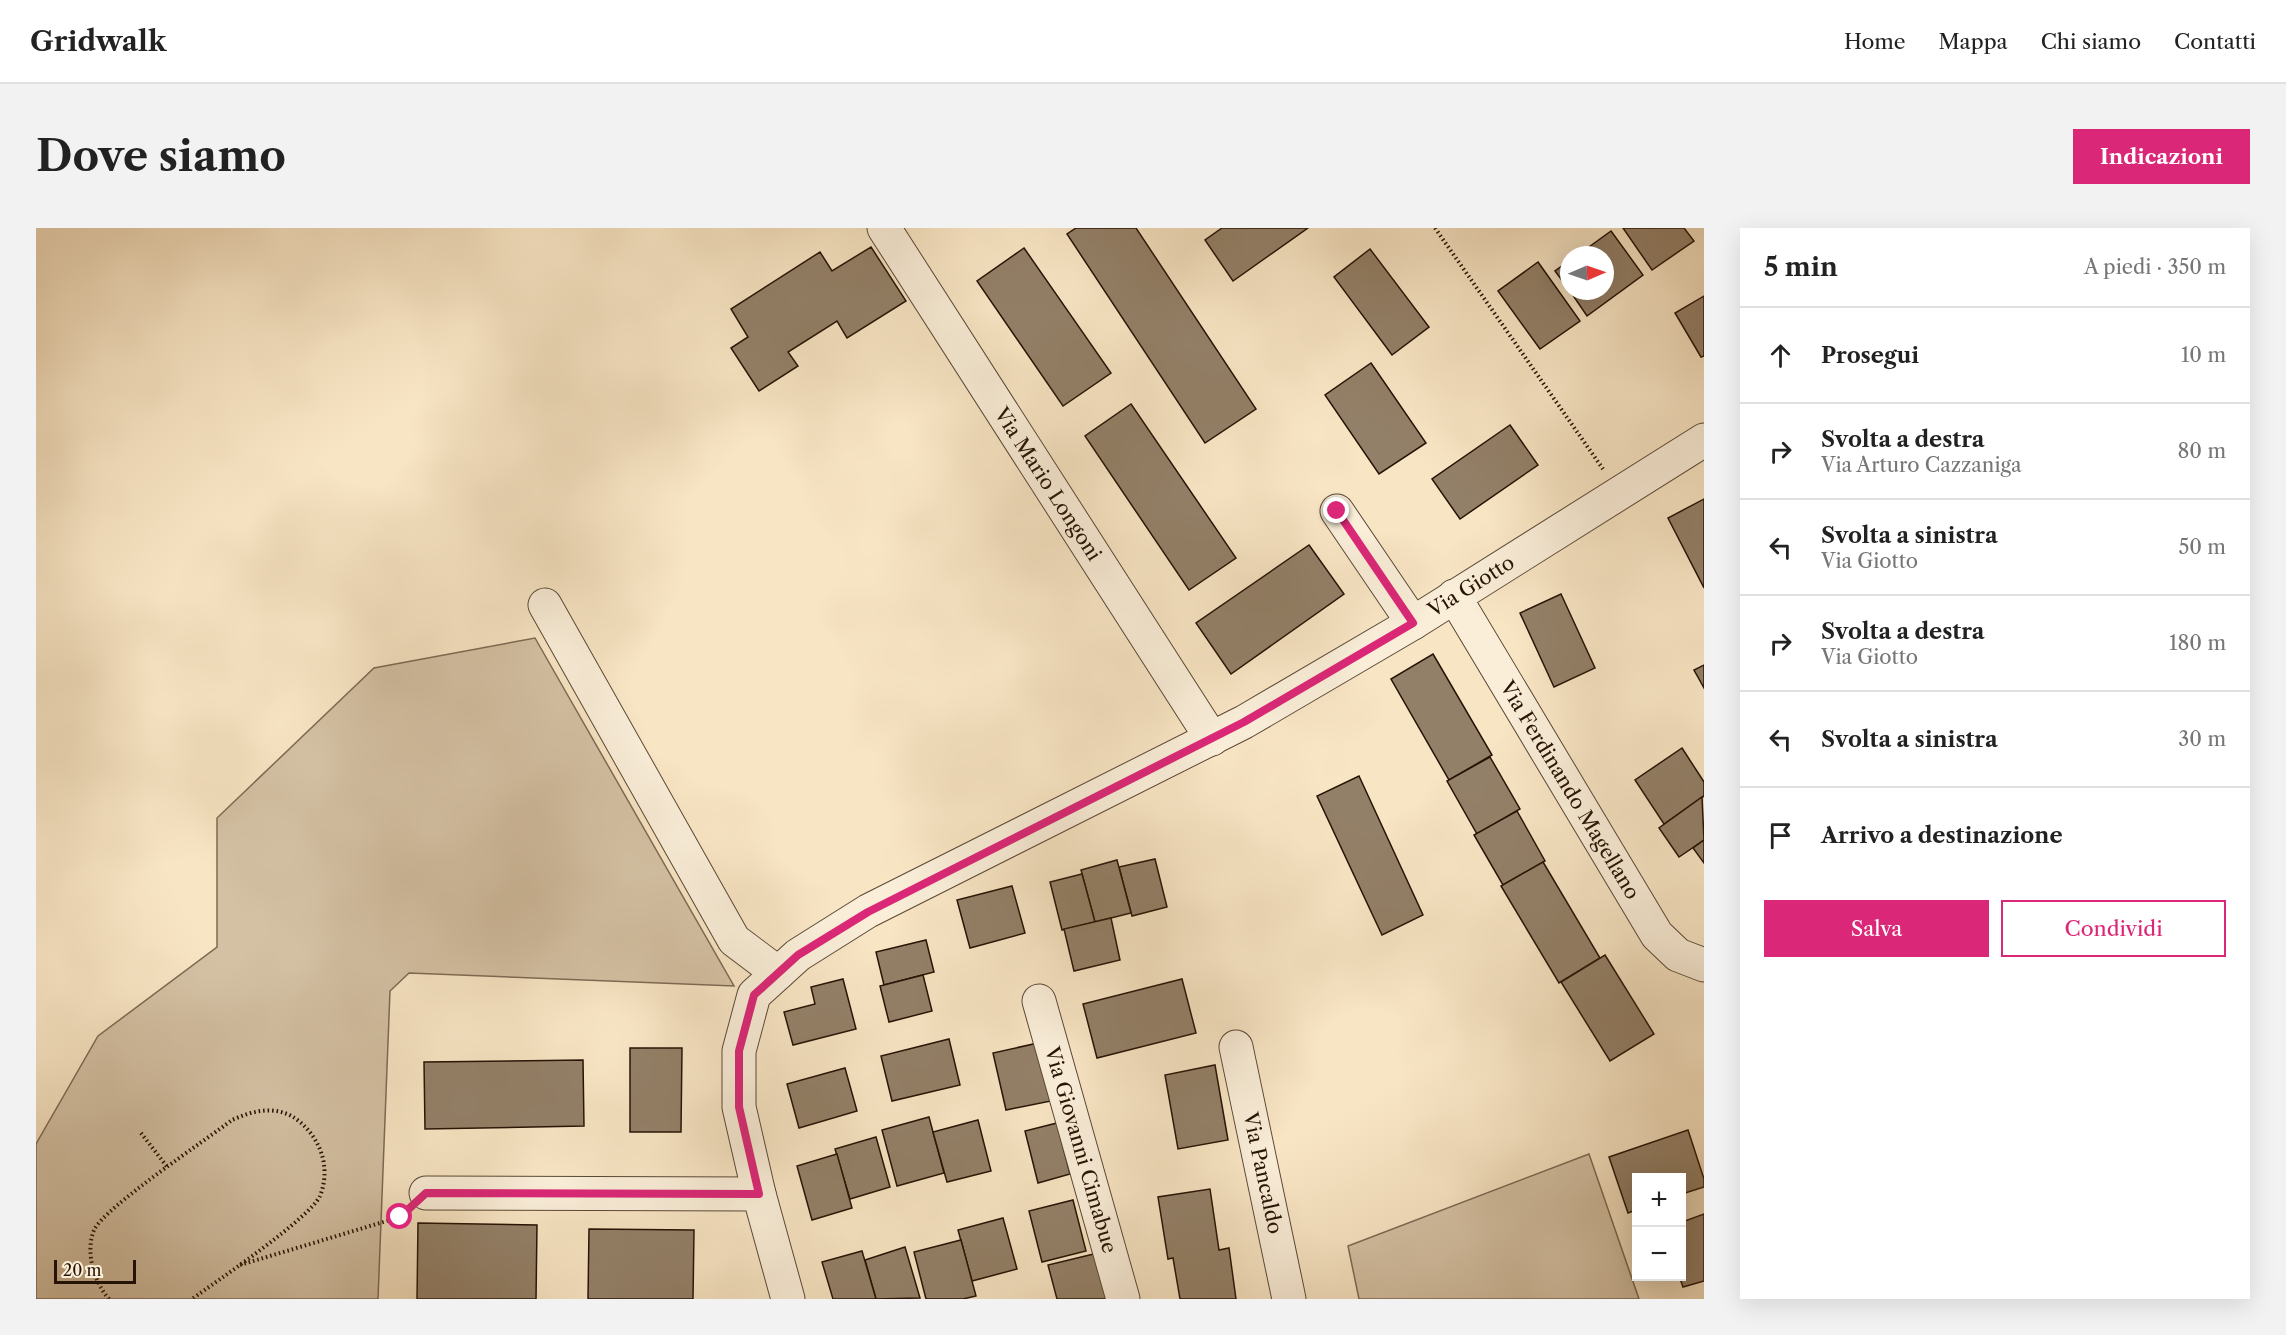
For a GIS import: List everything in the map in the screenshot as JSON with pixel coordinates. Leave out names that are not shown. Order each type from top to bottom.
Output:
[{"type":"street","name":"Via Mario Longoni","points":[[884,228],[1212,739]]},
{"type":"street","name":"Via Giotto","points":[[788,1299],[759,1194],[739,1107],[739,1051],[754,995],[798,955],[868,912],[1212,739],[1413,623],[1704,440]]},
{"type":"street","points":[[1337,511],[1413,623]]},
{"type":"street","name":"Via Ferdinando Magellano","points":[[1454,596],[1657,935],[1678,954],[1704,965]]},
{"type":"street","points":[[545,605],[734,940],[778,974]]},
{"type":"street","name":"Via Giovanni Cimabue","points":[[1039,1001],[1123,1299]]},
{"type":"street","name":"Via Pancaldo","points":[[1236,1047],[1289,1299]]},
{"type":"street","points":[[426,1193],[759,1194]]},
{"type":"path","points":[[1435,228],[1619,492]]},
{"type":"path","points":[[109,1299],[101,1290],[93,1271],[91,1247],[95,1229],[115,1207],[231,1120],[252,1111],[273,1110],[294,1117],[313,1133],[324,1159],[325,1176],[319,1197],[291,1227],[192,1299]]},
{"type":"path","points":[[141,1133],[168,1168]]},
{"type":"path","points":[[237,1266],[400,1217],[426,1193]]},
{"type":"shaded area","points":[[535,638],[734,986],[409,973],[390,991],[378,1299],[36,1299],[36,1144],[98,1036],[217,947],[217,818],[374,668]]},
{"type":"shaded area","points":[[1589,1154],[1639,1299],[1359,1299],[1348,1246]]},
{"type":"building","points":[[1076,228],[1136,228],[1256,409],[1205,443],[1067,234]]},
{"type":"building","points":[[1222,228],[1308,228],[1233,281],[1205,240]]},
{"type":"building","points":[[1623,228],[1684,228],[1694,241],[1652,270]]},
{"type":"building","points":[[1611,231],[1643,275],[1614,296],[1614,246],[1590,246]]},
{"type":"building","points":[[871,247],[906,301],[847,338],[837,321],[788,352],[798,366],[759,391],[731,348],[748,337],[731,309],[820,252],[832,271]]},
{"type":"building","points":[[1024,248],[1111,373],[1063,406],[977,281]]},
{"type":"building","points":[[1370,249],[1429,327],[1392,355],[1334,277]]},
{"type":"building","points":[[1538,262],[1560,293],[1560,300],[1565,300],[1580,321],[1540,349],[1498,291]]},
{"type":"building","points":[[1560,267],[1560,278],[1555,271]]},
{"type":"building","points":[[1704,296],[1704,356],[1701,357],[1675,313]]},
{"type":"building","points":[[1576,300],[1609,300],[1587,316]]},
{"type":"building","points":[[1371,363],[1426,443],[1379,474],[1325,395]]},
{"type":"building","points":[[1131,404],[1236,558],[1189,590],[1085,436]]},
{"type":"building","points":[[1510,425],[1538,465],[1460,519],[1432,479]]},
{"type":"building","points":[[1704,499],[1704,588],[1668,518]]},
{"type":"building","points":[[1309,545],[1344,594],[1231,674],[1196,623]]},
{"type":"building","points":[[1561,594],[1595,668],[1554,687],[1520,613]]},
{"type":"building","points":[[1433,654],[1492,755],[1449,780],[1391,679]]},
{"type":"building","points":[[1704,665],[1704,688],[1694,670]]},
{"type":"building","points":[[1682,748],[1704,782],[1704,796],[1664,824],[1635,780]]},
{"type":"building","points":[[1490,757],[1520,809],[1477,834],[1447,781]]},
{"type":"building","points":[[1359,776],[1423,915],[1382,935],[1317,796]]},
{"type":"building","points":[[1702,797],[1704,840],[1679,857],[1659,828]]},
{"type":"building","points":[[1517,811],[1545,861],[1503,885],[1474,835]]},
{"type":"building","points":[[1704,840],[1704,863],[1693,848]]},
{"type":"building","points":[[1155,859],[1167,907],[1132,916],[1119,867]]},
{"type":"building","points":[[1117,860],[1131,913],[1095,922],[1081,870]]},
{"type":"building","points":[[1543,862],[1600,958],[1559,983],[1501,886]]},
{"type":"building","points":[[1082,874],[1095,922],[1062,930],[1050,882]]},
{"type":"building","points":[[1012,886],[1025,933],[970,948],[957,900]]},
{"type":"building","points":[[1111,918],[1120,960],[1074,971],[1064,929]]},
{"type":"building","points":[[926,940],[934,972],[884,985],[876,952]]},
{"type":"building","points":[[1605,955],[1654,1034],[1610,1061],[1561,982]]},
{"type":"building","points":[[923,975],[932,1011],[889,1022],[880,986]]},
{"type":"building","points":[[843,979],[856,1029],[793,1045],[784,1012],[815,1004],[811,987]]},
{"type":"building","points":[[1182,979],[1196,1033],[1097,1058],[1083,1004]]},
{"type":"building","points":[[949,1039],[960,1085],[892,1101],[881,1056]]},
{"type":"building","points":[[1038,1043],[1051,1101],[1006,1110],[993,1053]]},
{"type":"building","points":[[630,1048],[682,1048],[681,1132],[630,1132]]},
{"type":"building","points":[[583,1060],[584,1126],[425,1129],[424,1062]]},
{"type":"building","points":[[1215,1065],[1228,1140],[1178,1149],[1165,1075]]},
{"type":"building","points":[[845,1068],[857,1111],[799,1128],[787,1084]]},
{"type":"building","points":[[929,1117],[944,1173],[897,1186],[882,1130]]},
{"type":"building","points":[[978,1120],[991,1171],[947,1182],[933,1132]]},
{"type":"building","points":[[1057,1123],[1070,1174],[1038,1183],[1025,1131]]},
{"type":"building","points":[[1688,1130],[1704,1179],[1704,1187],[1686,1193],[1686,1173],[1632,1173],[1632,1212],[1628,1213],[1609,1157]]},
{"type":"building","points":[[876,1137],[890,1187],[850,1199],[835,1149]]},
{"type":"building","points":[[837,1154],[852,1208],[812,1220],[797,1166]]},
{"type":"building","points":[[1210,1189],[1219,1250],[1229,1248],[1236,1299],[1180,1299],[1173,1258],[1168,1259],[1158,1197]]},
{"type":"building","points":[[1073,1200],[1086,1251],[1042,1262],[1029,1211]]},
{"type":"building","points":[[1704,1214],[1704,1281],[1683,1287],[1681,1281],[1686,1281],[1686,1221]]},
{"type":"building","points":[[1003,1218],[1017,1269],[972,1281],[958,1230]]},
{"type":"building","points":[[418,1223],[537,1225],[536,1299],[417,1299]]},
{"type":"building","points":[[589,1229],[694,1230],[693,1299],[588,1299]]},
{"type":"building","points":[[961,1240],[976,1296],[963,1299],[926,1299],[914,1252]]},
{"type":"building","points":[[905,1247],[920,1298],[876,1299],[865,1260]]},
{"type":"building","points":[[862,1251],[876,1299],[833,1299],[822,1262]]},
{"type":"building","points":[[1098,1253],[1110,1299],[1057,1299],[1048,1265]]},
{"type":"route","points":[[400,1217],[426,1193],[759,1194],[739,1107],[739,1051],[754,995],[798,955],[868,912],[1244,722],[1413,623],[1337,511]]}]
